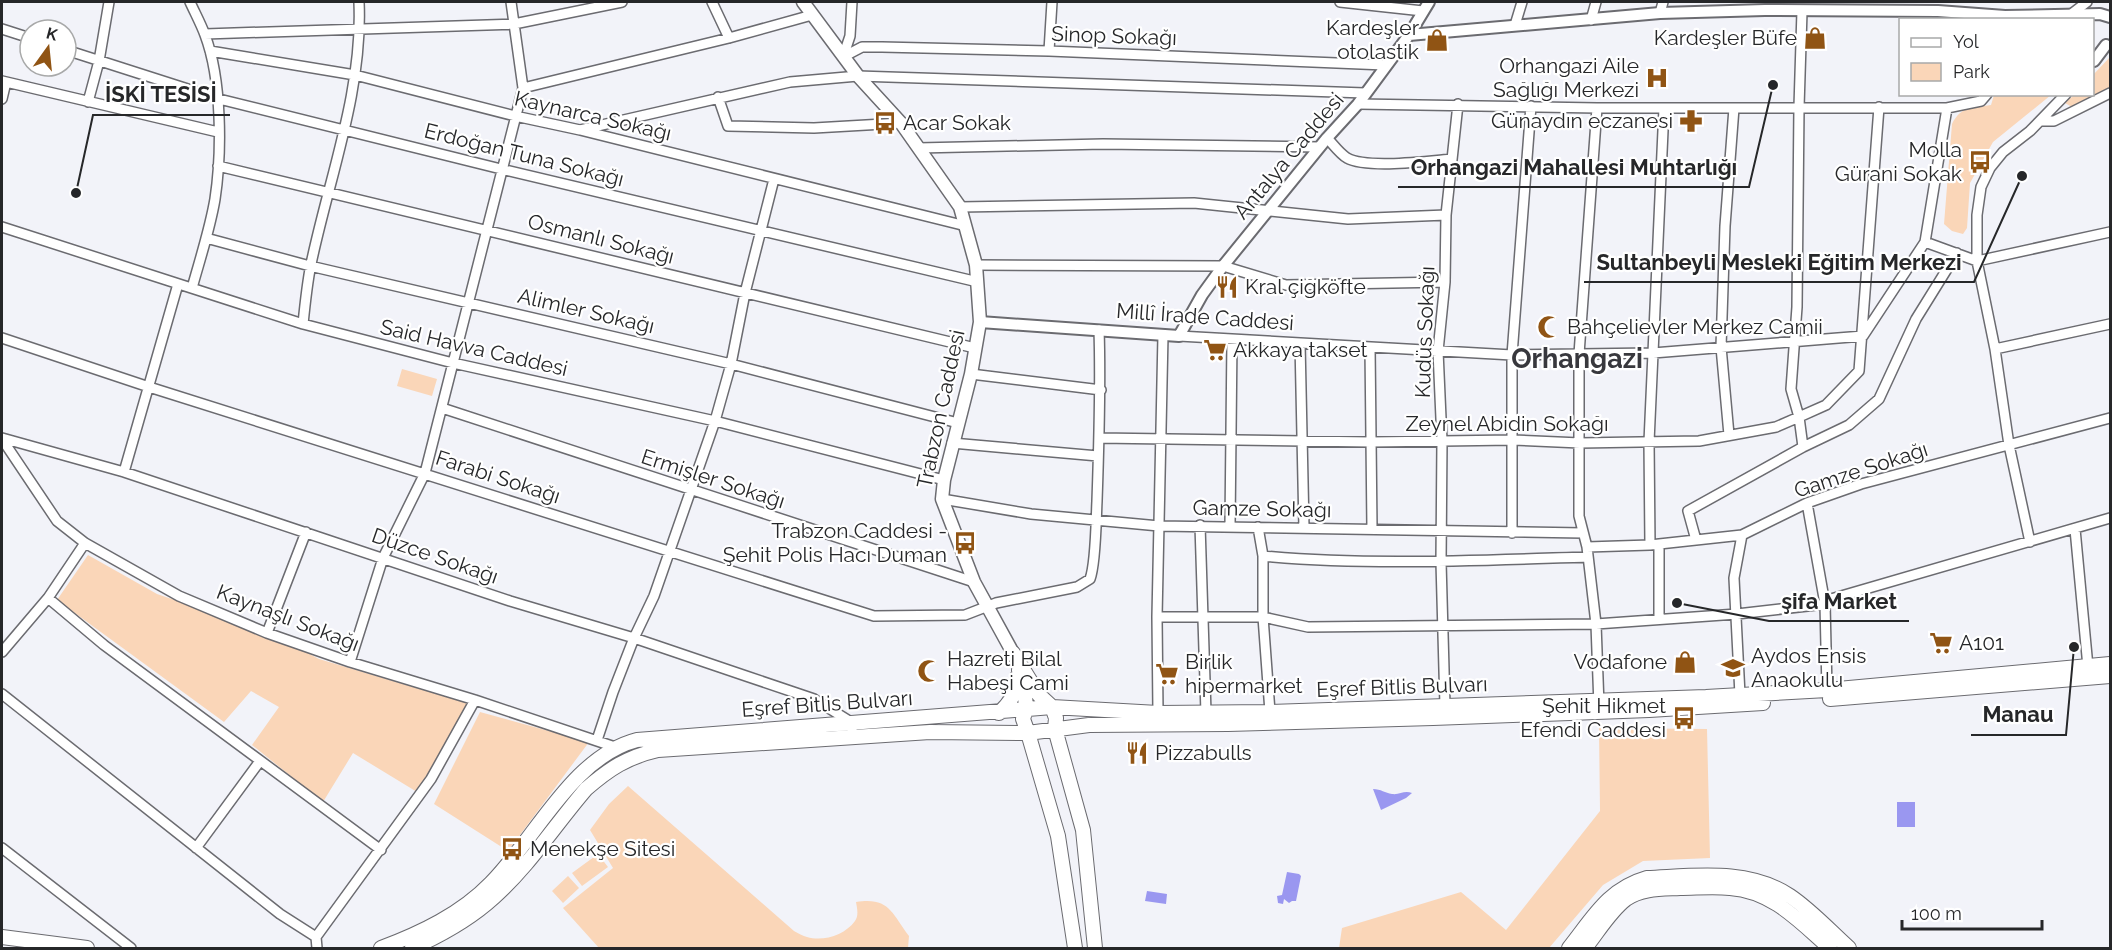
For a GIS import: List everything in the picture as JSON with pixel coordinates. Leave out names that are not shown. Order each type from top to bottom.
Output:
[{"type":"main road","name":"Trabzon Caddesi","points":[[803,2],[858,76],[901,123],[960,207],[976,266],[980,322],[971,374],[952,443],[942,499],[974,582],[987,607],[1039,695],[1052,707]]},
{"type":"main road","points":[[1013,653],[1021,675],[1026,709],[1023,719],[1058,837],[1075,948]]},
{"type":"main road","points":[[999,713],[1013,697],[1018,686],[1013,653]]},
{"type":"main road","name":"Eşref Bitlis Bulvarı","points":[[381,948],[432,927],[479,894],[504,869],[575,781],[592,764],[615,747],[637,740],[1052,707],[1158,713],[1206,713],[1445,706],[1599,706],[1827,690],[2110,664]]},
{"type":"main road","name":"Eşref Bitlis Bulvarı","points":[[412,948],[461,922],[494,897],[521,870],[586,789],[609,770],[630,758],[658,750],[930,732],[1029,733],[1079,726],[1228,724],[1599,706],[1854,698],[2110,676]]},
{"type":"main road","points":[[1052,707],[1056,718],[1055,729],[1083,830],[1095,948]]},
{"type":"main road","points":[[1064,759],[1065,746],[1079,726]]},
{"type":"main road","points":[[1569,948],[1610,897],[1630,884],[1647,878],[1727,875],[1759,881],[1789,895],[1849,948]]},
{"type":"main road","points":[[1585,948],[1628,898],[1658,889],[1718,887],[1749,891],[1768,898],[1784,907],[1830,948]]},
{"type":"main road","points":[[2,937],[87,948]]},
{"type":"street","points":[[88,102],[99,61],[109,2]]},
{"type":"street","points":[[190,2],[205,34],[219,99],[218,166],[214,200],[192,288]]},
{"type":"street","points":[[303,324],[310,266],[355,75],[360,29],[359,2]]},
{"type":"street","points":[[350,662],[383,558],[425,473],[523,88],[511,2]]},
{"type":"street","points":[[205,34],[514,24],[622,2]]},
{"type":"street","points":[[712,2],[729,38]]},
{"type":"street","points":[[843,57],[850,36],[852,2]]},
{"type":"street","points":[[1049,51],[1052,2]]},
{"type":"street","points":[[1340,2],[1426,6]]},
{"type":"street","points":[[1515,24],[1522,2]]},
{"type":"street","points":[[1591,20],[1596,2]]},
{"type":"street","points":[[2070,15],[2087,2]]},
{"type":"street","name":"Antalya Caddesi","points":[[1179,336],[1202,295],[1223,266],[1319,147],[1358,104],[1409,35],[1426,6]]},
{"type":"street","points":[[1409,35],[1515,24],[1591,20],[1662,7],[1802,11],[1938,11],[2004,18],[2103,16]]},
{"type":"street","points":[[1802,11],[1798,107],[1797,307],[1791,389],[1799,417],[1803,447]]},
{"type":"street","points":[[523,88],[729,38],[812,15]]},
{"type":"street","points":[[2,29],[18,35]]},
{"type":"street","points":[[2094,57],[2108,44]]},
{"type":"street","name":"Sinop Sokağı","points":[[843,57],[862,47],[872,47],[1049,51],[1385,65]]},
{"type":"street","name":"Kaynarca Sokağı","points":[[210,51],[355,75],[966,226]]},
{"type":"street","name":"Erdoğan Tuna Sokağı","points":[[78,54],[219,99],[501,170],[978,282]]},
{"type":"street","points":[[580,130],[790,82],[858,76],[1365,93]]},
{"type":"street","points":[[2,99],[4,81],[218,132]]},
{"type":"street","points":[[2040,120],[2054,121],[2110,93]]},
{"type":"street","points":[[1358,104],[1597,108],[1947,108],[1981,101],[1985,96]]},
{"type":"street","points":[[2030,542],[2009,445],[1995,349],[1977,261],[1977,215],[1981,187],[1990,168],[2002,152],[2064,96]]},
{"type":"street","points":[[718,97],[729,126],[814,128],[901,123]]},
{"type":"street","name":"Kudüs Sokağı","points":[[1445,706],[1441,562],[1442,441],[1438,351],[1445,282],[1446,215],[1458,104]]},
{"type":"street","points":[[1512,532],[1512,355],[1531,106]]},
{"type":"street","name":"Zeynel Abidin Sokağı","points":[[1099,438],[1371,442],[1513,440],[1580,443],[1649,442],[1699,441],[1776,427],[1826,405],[1859,371],[1879,107]]},
{"type":"street","points":[[1597,108],[1579,354],[1579,516],[1588,552],[1596,624],[1599,706]]},
{"type":"street","points":[[1659,619],[1649,442],[1664,108]]},
{"type":"street","points":[[1729,435],[1721,347],[1725,226],[1734,108]]},
{"type":"street","points":[[1863,336],[1925,242],[1947,108]]},
{"type":"street","points":[[1327,138],[1345,156],[1355,161],[1399,163],[1452,159]]},
{"type":"street","points":[[918,148],[1096,144],[1319,147]]},
{"type":"street","name":"Osmanlı Sokağı","points":[[218,166],[975,348]]},
{"type":"street","points":[[597,740],[613,692],[654,596],[715,421],[731,364],[745,293],[774,179]]},
{"type":"street","points":[[960,207],[1194,203],[1348,219],[1446,215]]},
{"type":"street","name":"Said Havva Caddesi","points":[[2,227],[303,324],[453,363],[715,421],[944,480]]},
{"type":"street","points":[[1925,242],[1977,261],[2110,232]]},
{"type":"street","name":"Alimler Sokağı","points":[[206,238],[310,266],[731,364],[958,423]]},
{"type":"street","points":[[1696,540],[1688,511],[1803,447],[1848,425],[1879,399],[1916,320],[1957,253]]},
{"type":"street","points":[[976,266],[1223,266],[1286,285],[1445,282]]},
{"type":"street","points":[[124,472],[178,284]]},
{"type":"street","name":"Millî İrade Caddesi","points":[[980,322],[1512,355],[1653,353],[1863,336]]},
{"type":"street","points":[[1995,349],[2110,324]]},
{"type":"street","points":[[1096,521],[1101,390],[1099,330]]},
{"type":"street","points":[[1158,713],[1157,617],[1163,335]]},
{"type":"street","name":"Farabi Sokağı","points":[[2,338],[149,387],[874,616],[965,615],[1008,600],[1077,586],[1091,576],[1096,521]]},
{"type":"street","points":[[1230,526],[1232,339]]},
{"type":"street","points":[[1300,343],[1304,528]]},
{"type":"street","points":[[1370,347],[1372,529]]},
{"type":"street","points":[[971,374],[1101,390]]},
{"type":"street","name":"Ermişler Sokağı","points":[[442,408],[974,582]]},
{"type":"street","name":"Gamze Sokağı","points":[[1263,556],[1320,561],[1441,562],[1588,552],[1742,535],[1807,503],[1861,484],[2110,418]]},
{"type":"street","name":"Düzce Sokağı","points":[[2,439],[124,472],[510,601],[634,639],[814,699],[851,722]]},
{"type":"street","name":"Kaynaşlı Sokağı","points":[[2,439],[57,520],[85,543],[178,596],[267,633],[350,662],[476,700],[615,747]]},
{"type":"street","points":[[952,443],[1098,456]]},
{"type":"street","name":"Gamze Sokağı","points":[[942,499],[1031,513],[1159,526],[1583,533]]},
{"type":"street","points":[[1807,503],[1824,603],[1827,690]]},
{"type":"street","points":[[1157,617],[1263,618],[1308,627],[1596,624],[1737,614],[1824,603],[2110,518]]},
{"type":"street","points":[[1200,525],[1206,713]]},
{"type":"street","points":[[1258,527],[1263,556],[1263,618],[1270,712]]},
{"type":"street","points":[[2075,529],[2088,667]]},
{"type":"street","points":[[267,633],[306,532]]},
{"type":"street","points":[[1740,695],[1734,578],[1742,535]]},
{"type":"street","points":[[2,652],[48,598],[85,543]]},
{"type":"street","points":[[48,598],[104,645],[381,850]]},
{"type":"street","points":[[2,694],[280,914],[316,938]]},
{"type":"street","points":[[317,948],[316,938],[431,779],[476,700]]},
{"type":"street","points":[[851,722],[854,737]]},
{"type":"street","points":[[196,848],[260,761]]},
{"type":"street","points":[[2,848],[130,948]]},
{"type":"green space","points":[[2110,57],[2110,87],[2094,95],[2094,74]]},
{"type":"green space","points":[[1994,96],[2050,96],[1993,142],[1970,183],[1967,228],[1963,234],[1952,231],[1944,224],[1952,124],[1963,111],[1991,105]]},
{"type":"green space","points":[[2073,96],[2093,96],[2072,107],[2065,103]]},
{"type":"green space","points":[[402,369],[437,379],[432,396],[397,386]]},
{"type":"green space","points":[[88,555],[157,594],[266,631],[319,659],[467,703],[454,736],[422,795],[353,753],[323,802],[252,745],[279,707],[251,691],[224,722],[57,600]]},
{"type":"green space","points":[[480,712],[589,742],[508,851],[434,804]]},
{"type":"green space","points":[[1599,728],[1707,729],[1710,858],[1643,861],[1603,885],[1549,948],[1339,948],[1342,928],[1461,892],[1506,930],[1600,811]]},
{"type":"green space","points":[[628,786],[794,931],[805,937],[820,939],[840,934],[855,921],[856,902],[876,902],[888,908],[898,920],[909,936],[908,948],[599,948],[563,908],[613,868],[590,830],[609,804]]},
{"type":"green space","points":[[598,854],[608,867],[582,886],[572,873]]},
{"type":"green space","points":[[568,876],[579,888],[563,903],[552,891]]},
{"type":"shaded area","points":[[1373,789],[1392,794],[1412,793],[1381,810]]},
{"type":"shaded area","points":[[1897,802],[1915,802],[1915,827],[1897,827]]},
{"type":"shaded area","points":[[1287,872],[1301,876],[1296,901],[1289,903],[1284,899],[1283,904],[1278,903],[1277,896],[1282,895]]},
{"type":"shaded area","points":[[1147,891],[1167,894],[1166,904],[1145,901]]},
{"type":"place","name":"Kardeşler Büfe","points":[[1815,38]]},
{"type":"place","name":"Kardeşler otolastik","points":[[1437,40]]},
{"type":"place","name":"Orhangazi Aile Sağlığı Merkezi","points":[[1657,78]]},
{"type":"place","name":"Orhangazi Mahallesi Muhtarlığı","points":[[1773,85]]},
{"type":"place","name":"Günaydın eczanesi","points":[[1691,121]]},
{"type":"place","name":"Acar Sokak","points":[[885,123]]},
{"type":"place","name":"Molla Gürani Sokak","points":[[1980,162]]},
{"type":"place","name":"Sultanbeyli Mesleki Eğitim Merkezi","points":[[2022,176]]},
{"type":"place","name":"İSKİ TESİSİ","points":[[76,193]]},
{"type":"place","name":"Kral çiğköfte","points":[[1227,287]]},
{"type":"place","name":"Bahçelievler Merkez Camii","points":[[1549,327]]},
{"type":"place","name":"Akkaya takset","points":[[1215,350]]},
{"type":"place","name":"Trabzon Caddesi - Şehit Polis Hacı Duman","points":[[965,543]]},
{"type":"place","name":"şifa Market","points":[[1677,603]]},
{"type":"place","name":"A101","points":[[1941,643]]},
{"type":"place","name":"Manau","points":[[2074,647]]},
{"type":"place","name":"Vodafone","points":[[1685,662]]},
{"type":"place","name":"Aydos Ensis Anaokulu","points":[[1733,668]]},
{"type":"place","name":"Hazreti Bilal Habeşi Cami","points":[[929,671]]},
{"type":"place","name":"Birlik hipermarket","points":[[1167,674]]},
{"type":"place","name":"Şehit Hikmet Efendi Caddesi","points":[[1684,718]]},
{"type":"place","name":"Pizzabulls","points":[[1137,753]]},
{"type":"place","name":"Menekşe Sitesi","points":[[512,849]]},
{"type":"district","name":"Orhangazi","points":[[1577,359]]}]
